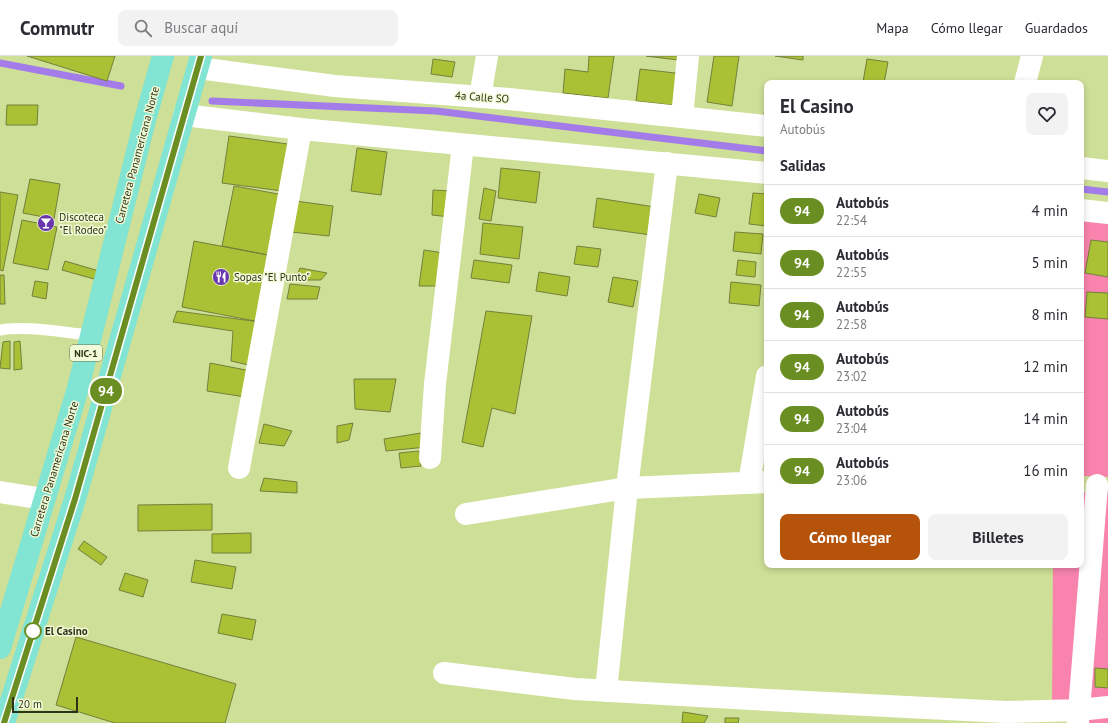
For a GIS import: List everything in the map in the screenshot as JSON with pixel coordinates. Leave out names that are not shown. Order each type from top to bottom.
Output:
[{"type":"highway","name":"Carretera Panamericana Norte","points":[[0,648],[78,388],[143,128],[163,56]]},
{"type":"highway","name":"NIC-1","points":[[4,723],[75,499],[199,62]]},
{"type":"street","points":[[480,97],[486,56]]},
{"type":"street","points":[[682,117],[688,56]]},
{"type":"street","points":[[1027,80],[1032,56]]},
{"type":"street","name":"4a Calle SO","points":[[199,62],[335,86],[480,97],[764,126]]},
{"type":"street","points":[[184,115],[301,129],[764,173]]},
{"type":"street","points":[[239,468],[301,129]]},
{"type":"street","points":[[430,458],[435,384],[464,145]]},
{"type":"street","points":[[606,690],[627,488],[667,163]]},
{"type":"street","points":[[1084,168],[1108,172]]},
{"type":"street","points":[[1084,210],[1108,213]]},
{"type":"street","points":[[466,514],[627,488],[758,482],[764,411]]},
{"type":"street","points":[[1079,717],[1095,485]]},
{"type":"street","points":[[0,492],[44,500]]},
{"type":"street","points":[[444,673],[575,689],[1079,717],[1108,707]]},
{"type":"lane","points":[[0,330],[7,328],[30,329],[91,335]]},
{"type":"shaded area","points":[[1084,219],[1108,222],[1108,477],[1084,476]]},
{"type":"shaded area","points":[[1084,492],[1092,492],[1084,539]]},
{"type":"shaded area","points":[[1104,492],[1108,492],[1108,700],[1088,701]]},
{"type":"shaded area","points":[[1053,568],[1081,568],[1077,708],[1052,708]]},
{"type":"shaded area","points":[[1108,710],[1108,723],[1081,723]]},
{"type":"building","points":[[27,56],[115,56],[107,81]]},
{"type":"building","points":[[589,56],[614,56],[608,98],[563,93],[565,69],[588,72]]},
{"type":"building","points":[[646,56],[686,56],[686,61]]},
{"type":"building","points":[[714,56],[739,56],[732,106],[707,102]]},
{"type":"building","points":[[775,56],[803,56],[803,60]]},
{"type":"building","points":[[433,59],[455,62],[452,77],[431,74]]},
{"type":"building","points":[[867,59],[888,62],[885,80],[863,80]]},
{"type":"building","points":[[640,69],[684,74],[680,106],[636,101]]},
{"type":"building","points":[[7,105],[38,105],[37,125],[6,125]]},
{"type":"building","points":[[229,136],[288,144],[282,191],[222,183]]},
{"type":"building","points":[[357,148],[387,152],[381,195],[351,191]]},
{"type":"building","points":[[501,168],[540,172],[536,203],[498,198]]},
{"type":"building","points":[[30,179],[60,184],[54,219],[23,213]]},
{"type":"building","points":[[234,186],[284,195],[273,256],[222,246]]},
{"type":"building","points":[[484,188],[496,191],[491,221],[479,219]]},
{"type":"building","points":[[433,190],[452,191],[450,217],[432,215]]},
{"type":"building","points":[[0,192],[18,195],[3,271],[0,270]]},
{"type":"building","points":[[753,193],[764,194],[764,226],[749,224]]},
{"type":"building","points":[[699,194],[720,198],[716,217],[695,213]]},
{"type":"building","points":[[597,198],[655,207],[651,235],[593,227]]},
{"type":"building","points":[[295,201],[333,206],[329,236],[291,232]]},
{"type":"building","points":[[22,220],[57,227],[48,270],[13,263]]},
{"type":"building","points":[[483,223],[523,227],[519,259],[480,254]]},
{"type":"building","points":[[735,232],[763,234],[761,254],[733,251]]},
{"type":"building","points":[[1091,240],[1108,242],[1108,277],[1085,273]]},
{"type":"building","points":[[194,241],[273,256],[260,322],[182,307]]},
{"type":"building","points":[[577,246],[601,249],[598,267],[574,264]]},
{"type":"building","points":[[424,250],[444,253],[440,286],[419,286]]},
{"type":"building","points":[[474,260],[512,265],[509,283],[471,278]]},
{"type":"building","points":[[738,260],[756,262],[755,277],[736,275]]},
{"type":"building","points":[[65,261],[99,271],[94,279],[62,270]]},
{"type":"building","points":[[300,268],[327,273],[321,280],[295,280]]},
{"type":"building","points":[[539,272],[570,277],[567,296],[536,291]]},
{"type":"building","points":[[0,275],[4,275],[5,304],[0,304]]},
{"type":"building","points":[[613,277],[638,281],[633,307],[608,302]]},
{"type":"building","points":[[35,281],[48,283],[46,299],[32,296]]},
{"type":"building","points":[[731,282],[761,285],[759,306],[729,303]]},
{"type":"building","points":[[290,284],[320,287],[317,299],[287,299]]},
{"type":"building","points":[[1087,292],[1108,293],[1108,319],[1085,317]]},
{"type":"building","points":[[177,311],[260,322],[253,366],[231,361],[233,331],[173,322]]},
{"type":"building","points":[[486,311],[532,316],[515,414],[492,408],[483,447],[462,442]]},
{"type":"building","points":[[10,341],[10,369],[0,368],[3,342]]},
{"type":"building","points":[[20,341],[22,369],[14,370],[14,342]]},
{"type":"building","points":[[210,363],[251,371],[245,397],[207,391]]},
{"type":"building","points":[[354,379],[396,379],[390,412],[355,409]]},
{"type":"building","points":[[353,423],[349,440],[337,443],[337,426]]},
{"type":"building","points":[[264,424],[292,431],[284,446],[259,443]]},
{"type":"building","points":[[427,432],[427,447],[386,451],[384,439]]},
{"type":"building","points":[[419,451],[421,466],[401,468],[399,453]]},
{"type":"building","points":[[264,478],[297,482],[297,493],[260,491]]},
{"type":"building","points":[[212,504],[212,530],[138,531],[138,505]]},
{"type":"building","points":[[251,533],[251,553],[212,553],[212,534]]},
{"type":"building","points":[[84,541],[107,557],[101,565],[78,549]]},
{"type":"building","points":[[195,560],[236,567],[232,589],[191,582]]},
{"type":"building","points":[[125,573],[148,580],[143,597],[119,590]]},
{"type":"building","points":[[222,614],[256,620],[252,640],[218,633]]},
{"type":"building","points":[[76,637],[236,684],[225,723],[115,723],[56,705]]},
{"type":"building","points":[[1095,668],[1108,669],[1108,688],[1095,687]]},
{"type":"building","points":[[683,712],[708,716],[704,723],[682,723]]},
{"type":"building","points":[[725,718],[739,718],[738,723],[725,723]]},
{"type":"waterway","points":[[0,63],[121,86]]},
{"type":"waterway","points":[[212,101],[436,111],[764,151]]},
{"type":"waterway","points":[[1084,189],[1108,192]]},
{"type":"bus line","name":"94","points":[[4,723],[75,499],[201,56]]},
{"type":"place","name":"Discoteca \"El Rodeo\"","points":[[46,223]]},
{"type":"place","name":"Sopas \"El Punto\"","points":[[221,277]]},
{"type":"place","name":"El Casino","points":[[33,631]]}]
